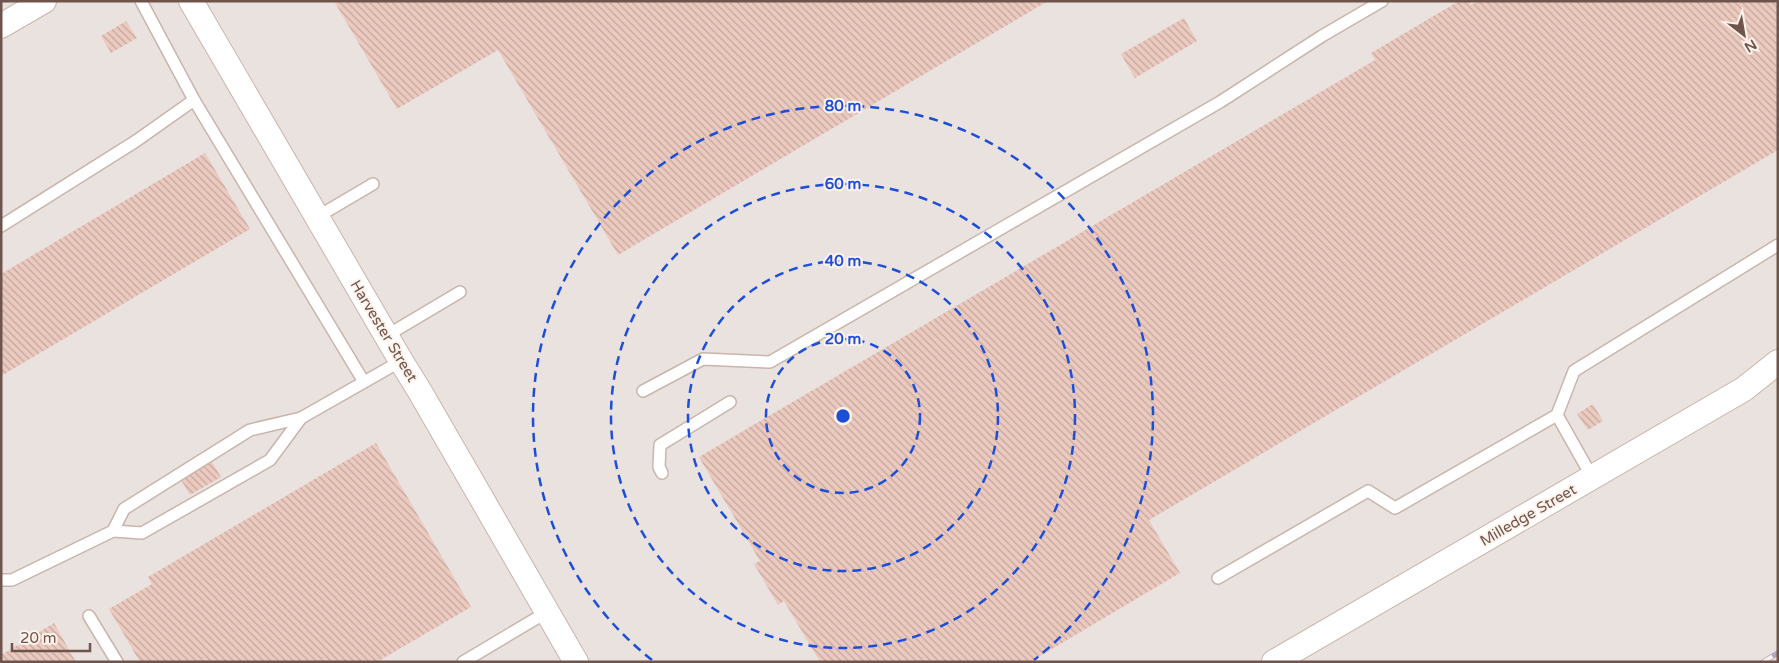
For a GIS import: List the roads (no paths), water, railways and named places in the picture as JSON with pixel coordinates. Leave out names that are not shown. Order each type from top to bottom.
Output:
[{"type":"street","points":[[1,26],[44,1]]},
{"type":"street","name":"Harvester Street","points":[[191,1],[424,398],[576,662]]},
{"type":"street","name":"Milledge Street","points":[[1274,662],[1744,389],[1778,362]]},
{"type":"lane","points":[[141,1],[194,100],[364,382]]},
{"type":"lane","points":[[643,391],[703,360],[770,362],[1220,102],[1322,36],[1382,1]]},
{"type":"lane","points":[[1,226],[136,141],[194,100]]},
{"type":"lane","points":[[317,217],[373,184]]},
{"type":"lane","points":[[1218,578],[1368,491],[1395,508],[1557,415],[1574,371],[1778,245]]},
{"type":"lane","points":[[386,336],[460,292]]},
{"type":"lane","points":[[113,531],[124,509],[250,430],[301,418],[401,361]]},
{"type":"lane","points":[[662,473],[659,466],[660,444],[730,402]]},
{"type":"lane","points":[[1557,415],[1592,477]]},
{"type":"lane","points":[[1,580],[12,580],[113,531],[142,533],[270,460],[301,418]]},
{"type":"lane","points":[[463,662],[547,612]]},
{"type":"lane","points":[[88,616],[117,662]]},
{"type":"railway","points":[[1763,662],[1778,653]]}]
